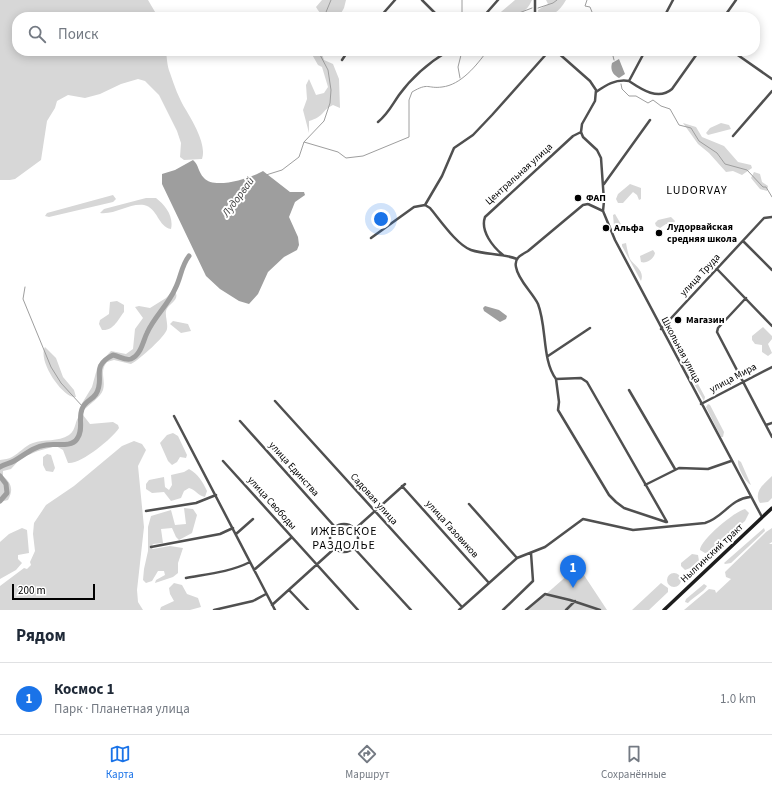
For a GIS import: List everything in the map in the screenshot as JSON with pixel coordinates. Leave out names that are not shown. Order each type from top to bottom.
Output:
[{"type":"main road","name":"Нылгинский тракт","points":[[664,610],[772,508]]},
{"type":"street","points":[[384,12],[395,0]]},
{"type":"street","points":[[422,0],[434,12]]},
{"type":"street","points":[[487,12],[498,0]]},
{"type":"street","points":[[535,0],[535,12]]},
{"type":"street","points":[[667,12],[673,0]]},
{"type":"street","points":[[728,12],[736,0]]},
{"type":"street","points":[[342,60],[345,56]]},
{"type":"street","points":[[378,122],[391,108],[399,94],[421,71],[440,56]]},
{"type":"street","points":[[425,204],[442,176],[454,148],[473,135],[545,56]]},
{"type":"street","points":[[562,56],[590,81],[596,92],[595,101],[582,124],[581,132],[583,137],[600,155],[603,184]]},
{"type":"street","points":[[628,81],[642,56]]},
{"type":"street","points":[[596,92],[612,82],[628,81],[655,94],[670,92],[695,56]]},
{"type":"street","points":[[739,56],[772,79]]},
{"type":"street","points":[[733,136],[772,91]]},
{"type":"street","points":[[603,184],[650,120]]},
{"type":"street","name":"Центральная улица","points":[[503,255],[494,247],[485,230],[485,217],[573,136],[581,132]]},
{"type":"street","name":"Школьная улица","points":[[603,184],[603,211],[616,241],[661,329],[762,518]]},
{"type":"street","points":[[371,238],[411,209],[418,205],[425,204],[465,247],[478,252],[503,255],[517,259]]},
{"type":"street","points":[[517,259],[583,205],[588,204],[603,211]]},
{"type":"street","name":"улица Труда","points":[[661,329],[743,241],[770,216]]},
{"type":"street","points":[[743,241],[772,270]]},
{"type":"street","points":[[517,259],[517,270],[533,296],[541,314],[545,329],[548,356],[556,380],[559,402],[558,410],[609,495],[624,508],[667,522],[672,526]]},
{"type":"street","points":[[717,269],[772,326]]},
{"type":"street","points":[[746,298],[717,330],[772,437]]},
{"type":"street","points":[[548,356],[590,328]]},
{"type":"street","name":"улица Мира","points":[[701,404],[772,367]]},
{"type":"street","points":[[556,380],[581,378],[587,382],[667,522]]},
{"type":"street","points":[[629,390],[675,469]]},
{"type":"street","name":"Садовая улица","points":[[275,401],[374,512],[462,607]]},
{"type":"street","points":[[174,416],[275,610]]},
{"type":"street","name":"улица Единства","points":[[240,421],[335,528]]},
{"type":"street","points":[[766,425],[772,423]]},
{"type":"street","name":"улица Свободы","points":[[223,460],[358,610]]},
{"type":"street","points":[[646,485],[675,469],[685,467],[708,469],[731,461]]},
{"type":"street","name":"улица Газовиков","points":[[374,512],[404,485],[489,583]]},
{"type":"street","points":[[146,511],[196,503],[216,495]]},
{"type":"street","points":[[459,610],[517,558],[545,547],[583,520],[633,530],[708,522],[738,499],[750,497]]},
{"type":"street","points":[[469,504],[517,558]]},
{"type":"street","points":[[355,529],[374,512]]},
{"type":"street","points":[[236,534],[254,519]]},
{"type":"street","points":[[343,524],[348,524],[355,529],[358,537],[354,548],[342,551],[335,548],[331,540],[332,531],[343,524]]},
{"type":"street","points":[[151,547],[220,534],[233,528]]},
{"type":"street","points":[[254,570],[292,537]]},
{"type":"street","points":[[272,605],[335,548]]},
{"type":"street","points":[[354,548],[411,610]]},
{"type":"street","points":[[503,610],[532,581],[531,553]]},
{"type":"street","points":[[186,578],[222,572],[250,562]]},
{"type":"street","points":[[289,589],[308,610]]},
{"type":"street","points":[[214,610],[253,601],[266,594]]},
{"type":"street","points":[[526,610],[545,594],[575,601],[600,610]]},
{"type":"street","points":[[566,610],[575,601]]},
{"type":"shaded area","points":[[0,0],[148,0],[155,12],[12,12],[12,56],[167,56],[168,68],[175,87],[201,141],[203,147],[202,159],[184,160],[180,157],[181,143],[177,131],[159,95],[145,81],[138,79],[121,84],[100,94],[85,98],[68,95],[57,101],[55,108],[47,121],[41,160],[15,179],[0,180]]},
{"type":"shaded area","points":[[322,0],[346,0],[342,12],[319,12],[316,7]]},
{"type":"shaded area","points":[[515,0],[532,0],[529,6],[522,12],[501,12]]},
{"type":"shaded area","points":[[546,0],[566,0],[556,12],[538,12],[538,10],[548,4]]},
{"type":"shaded area","points":[[313,56],[323,56],[324,60],[333,64],[339,79],[340,108],[333,105],[318,118],[309,121],[309,133],[303,110],[307,99],[306,85],[309,79],[316,95],[324,93],[328,87],[322,67],[318,65]]},
{"type":"shaded area","points":[[683,123],[696,127],[702,137],[724,146],[738,162],[751,165],[752,168],[742,175],[733,171],[726,172],[709,153],[698,144]]},
{"type":"shaded area","points":[[721,123],[729,125],[731,129],[708,135],[706,133],[710,128]]},
{"type":"shaded area","points":[[754,172],[760,174],[762,182],[768,186],[767,191],[760,189],[751,178]]},
{"type":"shaded area","points":[[630,184],[641,188],[641,199],[639,200],[637,195],[633,192],[623,203],[618,203],[616,199],[618,194]]},
{"type":"shaded area","points":[[113,195],[116,199],[113,202],[49,217],[45,216],[47,213]]},
{"type":"shaded area","points":[[146,198],[156,198],[163,204],[170,215],[172,224],[171,229],[163,225],[152,210],[144,205],[100,213],[104,209]]},
{"type":"shaded area","points":[[615,214],[622,226],[618,231],[614,226],[613,215]]},
{"type":"shaded area","points":[[671,217],[675,221],[673,224],[666,224],[660,228],[656,226],[655,223],[658,220]]},
{"type":"shaded area","points":[[626,243],[630,259],[641,271],[641,281],[622,246],[622,244]]},
{"type":"shaded area","points":[[653,250],[655,253],[651,259],[647,262],[641,262],[640,256]]},
{"type":"shaded area","points":[[174,290],[176,293],[176,299],[167,308],[167,329],[162,337],[146,353],[131,364],[114,360],[107,362],[103,369],[104,386],[102,393],[83,411],[81,411],[81,405],[92,387],[98,365],[111,351],[126,354],[133,349],[135,329],[143,318],[135,307],[139,306],[150,308],[166,298]]},
{"type":"shaded area","points":[[117,301],[124,305],[124,312],[113,327],[102,330],[99,324],[100,320],[109,314],[110,302]]},
{"type":"shaded area","points":[[173,321],[188,324],[191,331],[181,333],[170,324]]},
{"type":"shaded area","points":[[763,327],[772,336],[772,339],[768,344],[772,353],[768,356],[762,352],[762,345],[755,344],[752,340],[752,336]]},
{"type":"shaded area","points":[[45,347],[56,358],[63,377],[74,390],[76,397],[65,392],[53,378],[45,361]]},
{"type":"shaded area","points":[[681,355],[683,356],[705,397],[704,401],[679,358]]},
{"type":"shaded area","points":[[708,404],[710,405],[724,432],[723,437],[721,437],[706,407]]},
{"type":"shaded area","points":[[83,415],[90,424],[113,422],[118,425],[119,428],[96,450],[80,460],[68,463],[63,450],[56,446],[21,458],[11,469],[3,471],[3,476],[11,486],[11,493],[8,500],[0,502],[0,460],[11,458],[33,443],[56,440],[69,435],[72,433],[77,419]]},
{"type":"shaded area","points":[[173,433],[178,436],[187,455],[186,458],[180,457],[177,462],[172,465],[168,461],[160,443],[167,435]]},
{"type":"shaded area","points":[[134,441],[142,444],[146,450],[138,466],[144,527],[137,590],[138,602],[143,610],[0,610],[0,586],[24,568],[27,569],[31,565],[30,562],[35,551],[33,534],[34,523],[46,505],[74,486],[122,446]]},
{"type":"shaded area","points":[[47,454],[51,455],[55,468],[53,472],[46,471],[43,465],[43,457]]},
{"type":"shaded area","points":[[738,460],[741,462],[751,485],[746,481],[742,474]]},
{"type":"shaded area","points":[[189,469],[198,476],[204,484],[207,491],[205,497],[189,488],[184,491],[181,498],[171,501],[164,492],[152,493],[146,489],[146,484],[149,480],[164,477],[165,487],[169,490],[172,485],[171,475],[184,472]]},
{"type":"shaded area","points":[[772,476],[772,498],[768,502],[760,503],[758,495],[760,488]]},
{"type":"shaded area","points":[[184,508],[193,509],[197,515],[192,533],[179,540],[172,528],[161,529],[163,543],[153,544],[151,547],[153,549],[170,546],[183,548],[178,563],[178,573],[173,577],[155,583],[156,580],[165,575],[164,571],[158,571],[152,581],[146,583],[143,580],[148,551],[148,527],[151,516],[171,510],[175,525],[186,524]]},
{"type":"shaded area","points":[[745,509],[749,513],[745,521],[710,552],[705,553],[700,550],[702,545],[719,526]]},
{"type":"shaded area","points":[[22,528],[27,530],[29,553],[18,555],[18,559],[22,563],[16,570],[0,579],[0,542],[9,534]]},
{"type":"shaded area","points":[[764,528],[765,531],[731,563],[724,563]]},
{"type":"shaded area","points":[[772,528],[772,542],[769,544],[772,544],[772,610],[684,610],[709,589],[715,590],[716,593],[731,579],[726,577],[725,572]]},
{"type":"shaded area","points":[[692,554],[698,555],[699,561],[693,567],[685,570],[681,566],[681,563]]},
{"type":"shaded area","points":[[578,566],[607,610],[528,610]]},
{"type":"shaded area","points":[[674,573],[679,575],[681,580],[679,585],[674,587],[669,585],[667,580],[669,575]]},
{"type":"shaded area","points":[[174,583],[182,585],[187,594],[198,598],[201,607],[190,610],[160,610],[161,607],[174,601],[170,594],[169,588]]},
{"type":"shaded area","points":[[661,583],[668,588],[668,592],[649,610],[632,610]]},
{"type":"shaded area","points":[[704,584],[707,586],[703,591],[688,603],[685,602],[686,599]]},
{"type":"water","points":[[619,59],[625,74],[619,78],[614,74],[611,68],[612,63]]},
{"type":"water","points":[[193,160],[202,176],[209,181],[216,183],[233,182],[263,171],[290,192],[304,192],[305,195],[295,202],[289,217],[298,237],[299,245],[297,250],[284,257],[268,272],[258,294],[249,304],[239,301],[220,289],[206,276],[162,184],[162,174],[175,170]]},
{"type":"water","points":[[485,306],[499,310],[507,316],[506,319],[500,322],[484,311],[483,308]]},
{"type":"waterway","points":[[326,12],[331,0]]},
{"type":"waterway","points":[[462,0],[462,12]]},
{"type":"waterway","name":"Лудорвай","points":[[538,8],[553,3],[557,0]]},
{"type":"waterway","points":[[587,0],[585,6],[590,7],[592,12]]},
{"type":"waterway","name":"Лудорвай","points":[[522,12],[532,8]]},
{"type":"waterway","points":[[304,142],[324,121],[330,103],[331,90],[328,70],[321,56]]},
{"type":"waterway","points":[[460,78],[458,67],[461,56]]},
{"type":"waterway","name":"Лудорвай","points":[[266,175],[282,170],[299,157],[304,142],[338,152],[346,158],[363,156],[409,137],[409,100],[412,92],[422,87],[442,87],[456,82],[468,74],[483,56]]},
{"type":"waterway","points":[[613,56],[614,60]]},
{"type":"waterway","points":[[621,84],[622,89],[629,96],[636,96],[648,103],[653,100],[661,106],[670,109],[679,125],[691,128],[699,141],[717,153],[725,164],[747,170],[763,187],[766,187],[772,197]]},
{"type":"waterway","name":"Лудорвай","points":[[0,467],[41,446],[67,444],[74,442],[77,439],[81,428],[82,409],[85,404],[96,394],[99,388],[99,373],[102,364],[106,359],[113,355],[124,359],[131,359],[137,354],[150,327],[172,295],[184,264],[189,256]]},
{"type":"waterway","points":[[25,287],[23,299],[51,367],[61,383],[83,407]]},
{"type":"waterway","name":"Лудорвай","points":[[0,476],[6,484],[7,493],[0,501]]},
{"type":"place","name":"ФАП","points":[[578,198]]},
{"type":"place","name":"Альфа","points":[[606,228]]},
{"type":"place","name":"Лудорвайская средняя школа","points":[[659,233]]},
{"type":"place","name":"Магазин","points":[[678,320]]},
{"type":"place","name":"Космос 1","points":[[573,588]]},
{"type":"district","name":"LUDORVAY","points":[[697,190]]},
{"type":"district","name":"ИЖЕВСКОЕ РАЗДОЛЬЕ","points":[[344,538]]}]
